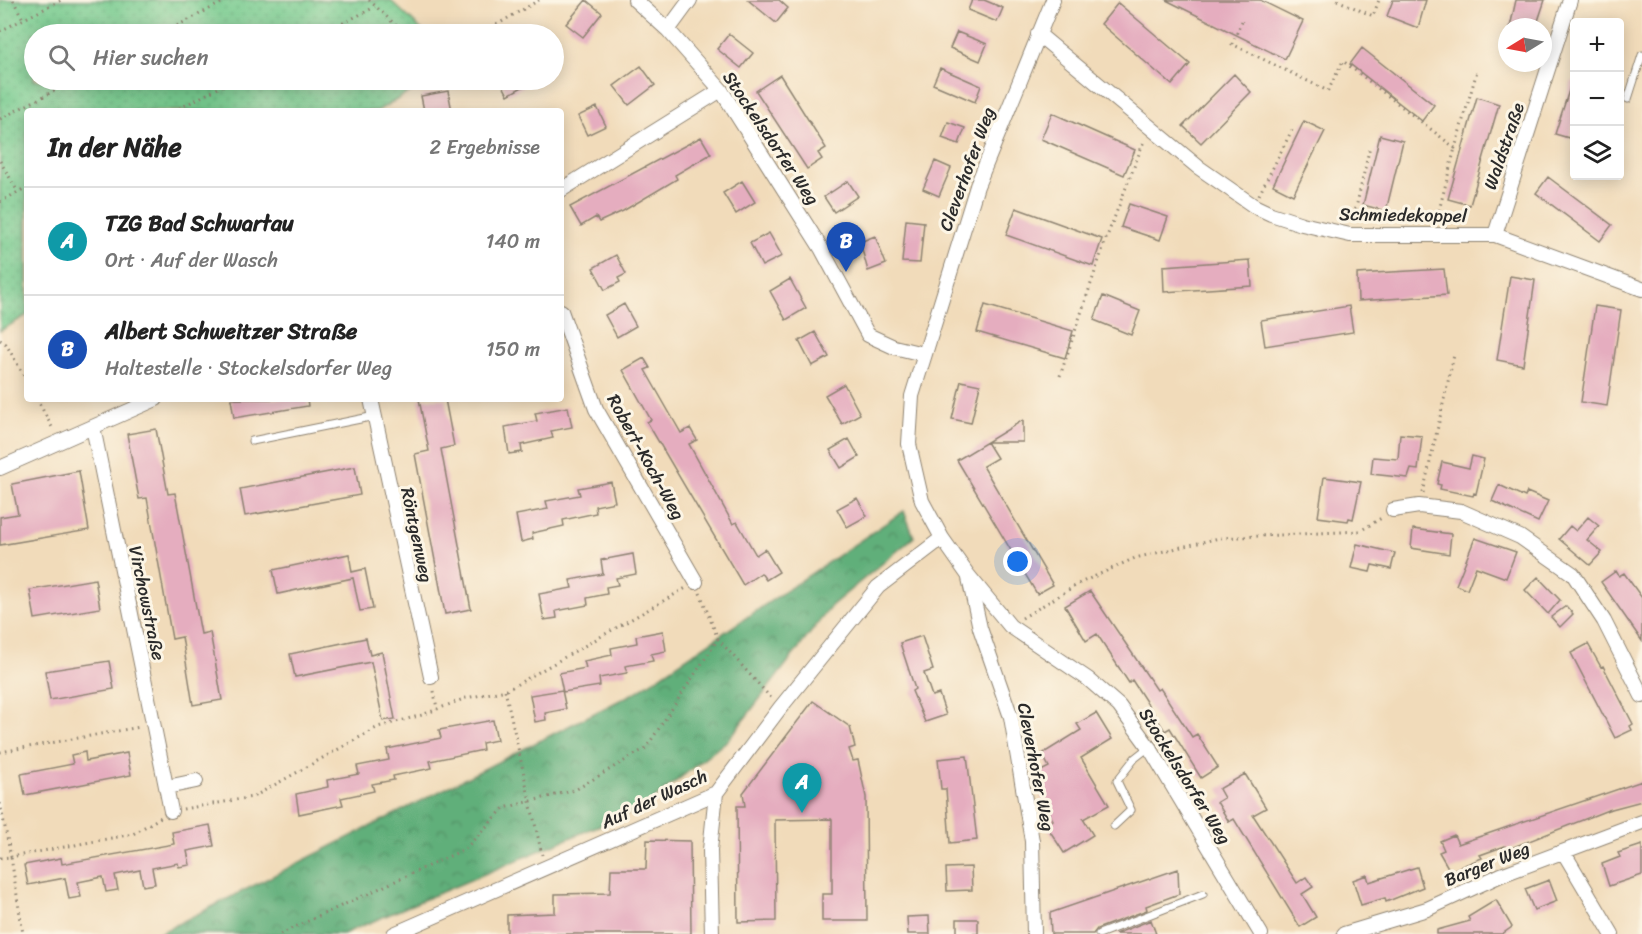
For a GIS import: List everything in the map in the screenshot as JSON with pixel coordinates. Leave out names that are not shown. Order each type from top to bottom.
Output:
[{"type":"street","name":"Stockelsdorfer Weg","points":[[635,0],[668,30],[721,90],[821,248],[868,335],[894,347],[923,354],[912,396],[909,444],[922,501],[942,538],[968,575],[1010,626],[1088,679],[1119,706],[1149,747],[1261,934]]},
{"type":"street","points":[[668,30],[690,0]]},
{"type":"street","name":"Cleverhofer Weg","points":[[923,354],[977,186],[1053,0]]},
{"type":"street","name":"Waldstraße","points":[[1495,235],[1504,200],[1542,91],[1570,0]]},
{"type":"street","name":"Schmiedekoppel","points":[[1038,34],[1198,167],[1254,206],[1302,224],[1350,235],[1495,235],[1642,290]]},
{"type":"street","points":[[564,188],[721,90]]},
{"type":"street","name":"Robert-Koch-Weg","points":[[564,319],[596,409],[696,582]]},
{"type":"street","points":[[0,468],[149,402]]},
{"type":"street","name":"Röntgenweg","points":[[372,402],[431,677]]},
{"type":"street","name":"Virchowstraße","points":[[93,427],[171,811]]},
{"type":"street","points":[[1394,510],[1419,506],[1461,511],[1520,537],[1573,574],[1604,621],[1642,696]]},
{"type":"street","name":"Auf der Wasch","points":[[394,934],[424,928],[545,869],[716,794],[780,708],[878,587],[942,538]]},
{"type":"street","name":"Cleverhofer Weg","points":[[968,575],[980,628],[1011,717],[1032,842],[1034,934]]},
{"type":"street","points":[[167,787],[196,781]]},
{"type":"street","points":[[712,934],[710,850],[716,794]]},
{"type":"street","name":"Barger Weg","points":[[1344,934],[1427,909],[1501,875],[1642,822]]},
{"type":"street","points":[[1564,853],[1612,934]]},
{"type":"lane","points":[[1628,99],[1642,55]]},
{"type":"lane","points":[[252,441],[375,416]]},
{"type":"lane","points":[[1114,826],[1131,810],[1117,781],[1135,758],[1149,747]]},
{"type":"lane","points":[[1099,934],[1203,894]]},
{"type":"path","points":[[13,0],[23,19]]},
{"type":"path","points":[[0,31],[62,0]]},
{"type":"path","points":[[180,24],[227,0]]},
{"type":"path","points":[[369,0],[394,24]]},
{"type":"path","points":[[498,24],[539,0]]},
{"type":"path","points":[[1337,0],[1373,16],[1379,0]]},
{"type":"path","points":[[341,24],[375,7]]},
{"type":"path","points":[[1242,21],[1232,44],[1328,91],[1343,62],[1455,148]]},
{"type":"path","points":[[1432,236],[1477,71]]},
{"type":"path","points":[[0,119],[56,90]]},
{"type":"path","points":[[180,108],[215,90]]},
{"type":"path","points":[[1060,376],[1106,239],[1150,126]]},
{"type":"path","points":[[1254,206],[1292,130]]},
{"type":"path","points":[[1350,235],[1370,146]]},
{"type":"path","points":[[0,161],[18,192]]},
{"type":"path","points":[[0,202],[24,189]]},
{"type":"path","points":[[0,340],[6,344],[24,376]]},
{"type":"path","points":[[1419,506],[1454,355]]},
{"type":"path","points":[[39,402],[47,418]]},
{"type":"path","points":[[1010,626],[1080,583],[1135,558],[1219,538],[1360,531],[1394,510]]},
{"type":"path","points":[[0,858],[134,834],[171,811],[253,797],[378,728],[466,698],[505,690],[696,582],[718,639],[780,708]]},
{"type":"path","points":[[280,934],[465,849],[504,808],[575,790],[646,748],[718,639]]},
{"type":"path","points":[[431,677],[437,709]]},
{"type":"path","points":[[505,690],[545,869]]},
{"type":"path","points":[[0,752],[153,724]]},
{"type":"path","points":[[0,803],[23,934]]},
{"type":"green space","points":[[0,0],[390,0],[415,24],[24,24],[24,90],[414,90],[382,108],[24,108],[24,317],[0,331]]},
{"type":"green space","points":[[904,511],[914,537],[831,606],[729,739],[645,806],[343,934],[158,934],[636,692]]},
{"type":"building","points":[[586,0],[602,13],[583,37],[566,24]]},
{"type":"building","points":[[748,0],[779,0],[788,8],[776,23]]},
{"type":"building","points":[[972,0],[984,0],[1003,8],[997,22],[968,10]]},
{"type":"building","points":[[1166,0],[1260,0],[1303,21],[1285,59]]},
{"type":"building","points":[[1393,0],[1426,0],[1418,28],[1387,16]]},
{"type":"building","points":[[1516,0],[1545,0],[1539,18],[1512,18]]},
{"type":"building","points":[[1118,3],[1190,64],[1172,85],[1101,24]]},
{"type":"building","points":[[957,32],[987,44],[980,61],[950,48]]},
{"type":"building","points":[[729,34],[753,53],[741,68],[717,49]]},
{"type":"building","points":[[1362,48],[1434,105],[1422,121],[1350,64]]},
{"type":"building","points":[[641,66],[655,85],[629,105],[614,86]]},
{"type":"building","points":[[940,68],[981,86],[975,102],[933,84]]},
{"type":"building","points":[[1234,74],[1251,92],[1201,143],[1183,126]]},
{"type":"building","points":[[780,75],[826,148],[818,153],[822,159],[807,169],[756,91]]},
{"type":"building","points":[[1570,87],[1570,135],[1569,138],[1555,134]]},
{"type":"building","points":[[505,90],[517,90],[508,95]]},
{"type":"building","points":[[448,91],[451,108],[423,108],[421,96]]},
{"type":"building","points":[[1477,97],[1499,104],[1470,205],[1448,199]]},
{"type":"building","points":[[597,107],[606,126],[587,135],[578,116]]},
{"type":"building","points":[[1052,113],[1135,150],[1124,175],[1041,139]]},
{"type":"building","points":[[1304,121],[1325,131],[1293,195],[1273,185]]},
{"type":"building","points":[[948,122],[965,128],[959,144],[942,138]]},
{"type":"building","points":[[1380,135],[1403,141],[1386,211],[1363,205]]},
{"type":"building","points":[[701,137],[711,154],[675,175],[677,179],[623,211],[599,222],[596,217],[581,226],[570,207]]},
{"type":"building","points":[[935,161],[951,168],[939,196],[923,189]]},
{"type":"building","points":[[1548,177],[1612,225],[1600,241],[1536,193]]},
{"type":"building","points":[[742,181],[755,202],[736,214],[723,193]]},
{"type":"building","points":[[848,181],[858,196],[834,212],[824,197]]},
{"type":"building","points":[[1129,204],[1168,217],[1160,240],[1121,227]]},
{"type":"building","points":[[1016,208],[1102,239],[1093,266],[1006,235]]},
{"type":"building","points":[[906,220],[924,222],[920,263],[902,262]]},
{"type":"building","points":[[769,233],[782,256],[762,266],[750,243]]},
{"type":"building","points":[[875,236],[886,264],[868,271],[860,242]]},
{"type":"building","points":[[616,255],[626,274],[618,278],[620,282],[605,290],[593,268]]},
{"type":"building","points":[[1250,260],[1252,286],[1164,292],[1163,266]]},
{"type":"building","points":[[1444,269],[1447,295],[1358,301],[1357,274]]},
{"type":"building","points":[[1510,276],[1535,280],[1523,365],[1497,360]]},
{"type":"building","points":[[790,279],[806,308],[786,320],[770,291]]},
{"type":"building","points":[[1103,296],[1140,311],[1131,335],[1094,320]]},
{"type":"building","points":[[624,304],[636,326],[617,337],[605,315]]},
{"type":"building","points":[[985,305],[1073,331],[1065,358],[977,332]]},
{"type":"building","points":[[1349,306],[1353,332],[1265,346],[1261,320]]},
{"type":"building","points":[[1595,306],[1621,310],[1607,406],[1581,402]]},
{"type":"building","points":[[815,332],[829,357],[812,366],[799,341]]},
{"type":"building","points":[[644,358],[650,368],[645,370],[681,433],[690,428],[697,440],[689,444],[733,524],[737,522],[756,555],[765,549],[779,572],[766,580],[761,573],[743,585],[647,422],[651,420],[623,370]]},
{"type":"building","points":[[961,381],[980,385],[971,423],[952,419]]},
{"type":"building","points":[[844,384],[860,414],[842,424],[825,395]]},
{"type":"building","points":[[231,402],[307,402],[308,406],[234,418]]},
{"type":"building","points":[[420,402],[446,402],[454,446],[441,449],[471,609],[445,614],[415,454],[429,451]]},
{"type":"building","points":[[568,407],[572,427],[551,431],[553,438],[521,445],[522,452],[509,454],[505,427],[537,421],[535,413]]},
{"type":"building","points":[[1023,420],[1023,442],[987,442]]},
{"type":"building","points":[[156,429],[168,494],[175,493],[201,634],[210,632],[222,700],[193,705],[182,637],[172,639],[147,498],[139,499],[127,434]]},
{"type":"building","points":[[1400,434],[1422,436],[1418,470],[1411,469],[1408,478],[1371,474],[1373,457],[1398,459]]},
{"type":"building","points":[[849,439],[859,457],[841,468],[830,450]]},
{"type":"building","points":[[987,442],[997,458],[983,466],[1053,585],[1037,594],[957,460]]},
{"type":"building","points":[[1472,456],[1484,459],[1476,494],[1474,493],[1473,496],[1440,489],[1441,485],[1437,484],[1442,462],[1469,468]]},
{"type":"building","points":[[355,467],[360,495],[245,516],[240,489]]},
{"type":"building","points":[[79,471],[89,530],[0,545],[0,517],[18,514],[12,484]]},
{"type":"building","points":[[1324,477],[1361,482],[1353,519],[1349,518],[1348,521],[1318,517]]},
{"type":"building","points":[[611,482],[615,502],[595,506],[596,513],[563,520],[564,526],[532,533],[533,539],[521,542],[516,515],[548,509],[546,501],[580,495],[578,488]]},
{"type":"building","points":[[1499,485],[1525,497],[1527,492],[1548,501],[1538,522],[1492,501]]},
{"type":"building","points":[[857,498],[867,516],[847,527],[837,509]]},
{"type":"building","points":[[1588,517],[1599,526],[1587,540],[1602,552],[1590,565],[1559,539],[1570,526],[1576,531]]},
{"type":"building","points":[[1413,529],[1451,534],[1449,554],[1411,548]]},
{"type":"building","points":[[1475,538],[1516,552],[1506,578],[1476,567],[1467,590],[1456,585]]},
{"type":"building","points":[[1357,544],[1395,553],[1391,569],[1372,565],[1370,572],[1351,568]]},
{"type":"building","points":[[349,554],[352,572],[365,569],[373,609],[360,611],[353,578],[278,594],[273,570]]},
{"type":"building","points":[[633,554],[636,574],[616,578],[618,585],[606,587],[607,594],[587,598],[588,605],[556,611],[557,618],[544,620],[539,594],[572,588],[570,580],[603,574],[601,560]]},
{"type":"building","points":[[1616,571],[1619,576],[1624,573],[1642,598],[1642,641],[1601,582]]},
{"type":"building","points":[[1538,577],[1560,600],[1548,614],[1525,590]]},
{"type":"building","points":[[95,579],[100,608],[35,619],[30,590]]},
{"type":"building","points":[[1090,591],[1157,690],[1160,688],[1192,737],[1197,734],[1218,767],[1201,778],[1170,728],[1165,731],[1132,680],[1129,683],[1097,634],[1086,641],[1065,606]]},
{"type":"building","points":[[1566,606],[1573,614],[1560,627],[1551,617]]},
{"type":"building","points":[[663,631],[666,651],[651,654],[653,661],[625,666],[627,673],[599,678],[600,686],[563,692],[559,673],[586,668],[584,661],[612,655],[611,648],[637,643],[636,636]]},
{"type":"building","points":[[922,636],[933,670],[924,673],[932,696],[939,694],[946,715],[925,722],[912,691],[915,689],[900,643]]},
{"type":"building","points":[[366,638],[370,655],[382,652],[395,719],[383,721],[371,662],[295,677],[290,654]]},
{"type":"building","points":[[1588,644],[1601,667],[1603,666],[1633,724],[1630,726],[1632,730],[1615,738],[1571,653]]},
{"type":"building","points":[[109,661],[114,689],[50,700],[45,671]]},
{"type":"building","points":[[562,690],[566,709],[545,713],[546,720],[535,722],[530,695]]},
{"type":"building","points":[[813,701],[850,727],[855,747],[849,749],[853,761],[858,760],[866,797],[867,921],[822,921],[822,894],[832,894],[832,819],[775,820],[776,921],[738,922],[737,806],[745,806],[743,793]]},
{"type":"building","points":[[1096,713],[1112,739],[1081,758],[1109,805],[1083,819],[1093,835],[1064,853],[1046,825],[1053,820],[1042,800],[1039,772],[1049,767],[1042,754],[1081,730],[1077,724]]},
{"type":"building","points":[[493,720],[497,740],[482,743],[483,750],[430,761],[432,768],[393,776],[394,780],[372,784],[374,791],[341,798],[343,805],[299,814],[296,794],[328,787],[327,780],[359,774],[357,766],[389,760],[387,749],[441,738],[439,730]]},
{"type":"building","points":[[85,752],[86,761],[127,753],[131,775],[25,795],[21,774],[73,764],[71,755]]},
{"type":"building","points":[[967,756],[977,840],[950,843],[946,789],[941,789],[938,759]]},
{"type":"building","points":[[1245,774],[1266,808],[1253,815],[1297,883],[1306,877],[1313,887],[1302,894],[1316,917],[1300,927],[1234,819],[1229,822],[1217,802],[1224,798],[1219,789]]},
{"type":"building","points":[[1642,781],[1642,801],[1608,810],[1506,850],[1505,846],[1480,855],[1482,858],[1450,871],[1439,852],[1444,850],[1440,841],[1454,835],[1458,844]]},
{"type":"building","points":[[210,825],[214,846],[187,851],[190,865],[179,867],[178,863],[152,868],[155,884],[143,886],[140,870],[115,875],[118,890],[106,892],[103,877],[78,882],[81,897],[69,899],[65,878],[28,885],[24,865],[61,858],[62,864],[174,844],[172,832]]},
{"type":"building","points":[[647,840],[690,841],[691,934],[507,934],[507,915],[555,913],[555,894],[610,893],[611,869],[646,869]]},
{"type":"building","points":[[1642,845],[1642,875],[1609,886],[1602,864],[1620,857],[1618,853]]},
{"type":"building","points":[[971,867],[972,890],[947,891],[946,868]]},
{"type":"building","points":[[1417,867],[1423,887],[1386,902],[1385,898],[1361,905],[1353,880],[1367,875],[1369,882]]},
{"type":"building","points":[[1178,869],[1179,894],[1146,906],[1147,910],[1097,929],[1093,934],[1051,934],[1050,913]]},
{"type":"building","points":[[1549,880],[1557,901],[1534,910],[1525,889]]},
{"type":"building","points":[[1496,900],[1512,927],[1502,934],[1437,934],[1437,930],[1470,921],[1468,917]]},
{"type":"building","points":[[929,916],[930,934],[908,934],[907,917]]},
{"type":"building","points":[[957,919],[978,919],[978,934],[957,934]]},
{"type":"building","points":[[1151,920],[1156,934],[1115,934]]},
{"type":"place","name":"Albert Schweitzer Straße","points":[[846,272]]},
{"type":"place","name":"TZG Bad Schwartau","points":[[802,813]]}]
